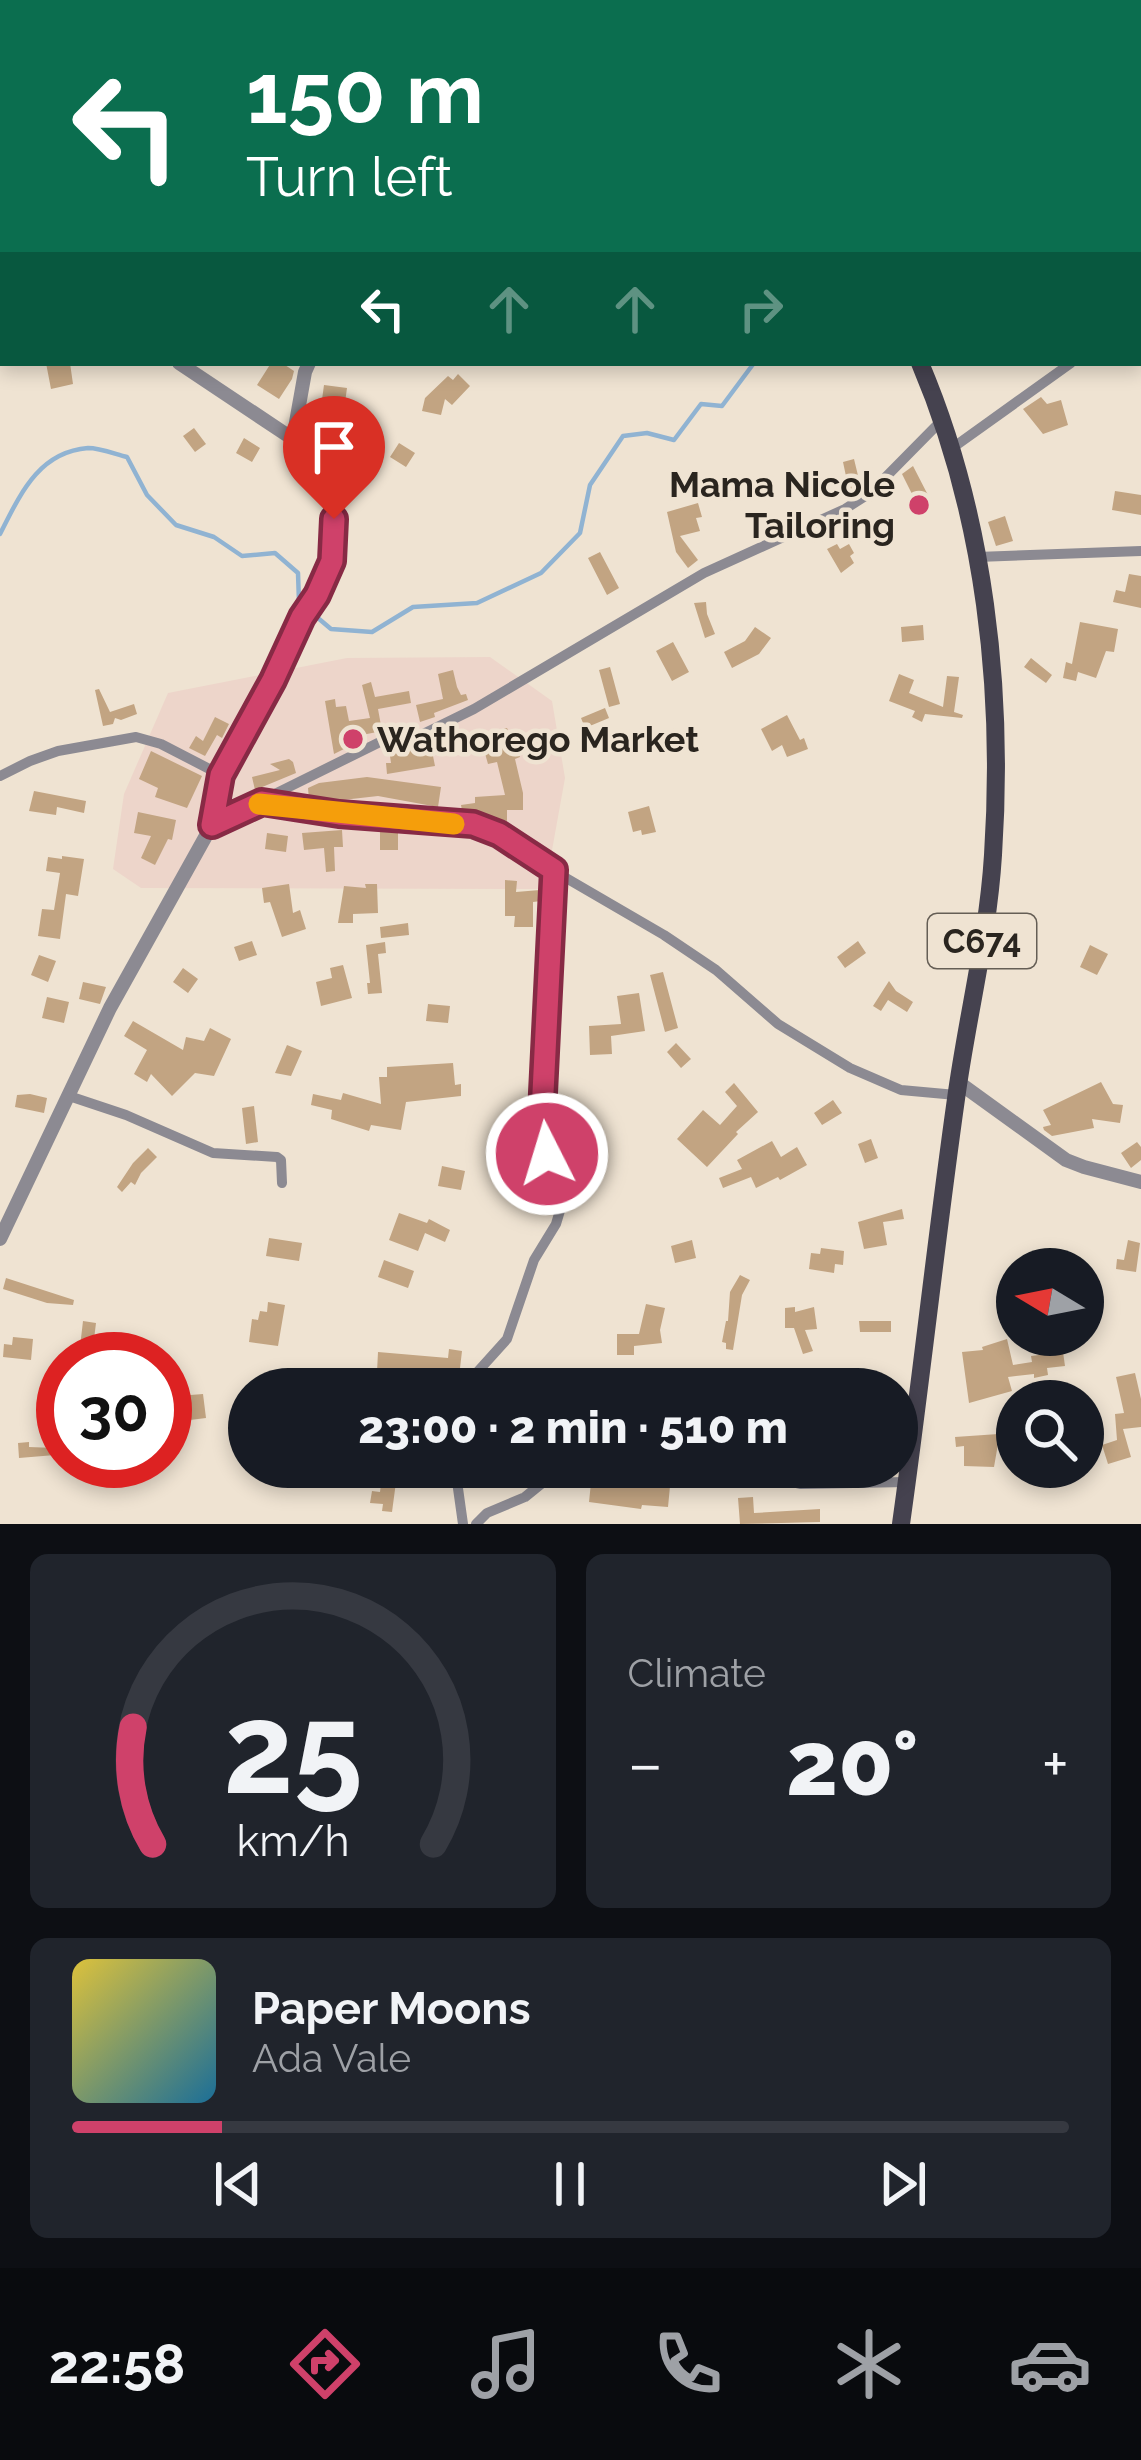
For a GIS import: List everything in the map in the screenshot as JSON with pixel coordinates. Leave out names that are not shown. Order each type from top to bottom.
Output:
[{"type":"main road","name":"C674","points":[[918,1395],[957,1088],[993,856],[992,663],[977,557],[921,366]]},
{"type":"main road","name":"C674","points":[[902,1524],[906,1488]]},
{"type":"street","points":[[0,1239],[110,1008],[212,825],[221,775],[332,561],[334,519],[327,496],[293,439],[184,366]]},
{"type":"street","points":[[293,439],[307,366]]},
{"type":"street","points":[[212,825],[384,740],[417,737],[576,651],[704,573],[845,509],[943,434],[1066,366]]},
{"type":"street","points":[[977,557],[1141,551]]},
{"type":"street","points":[[0,776],[58,752],[136,737],[161,744],[221,775]]},
{"type":"street","points":[[262,802],[361,816],[473,824],[499,834],[664,935],[716,970],[778,1024],[850,1068],[901,1090],[957,1088],[1066,1160],[1141,1182]]},
{"type":"street","points":[[481,1368],[507,1339],[534,1260],[556,1224],[564,1197],[547,1154],[542,1113],[554,870]]},
{"type":"street","points":[[69,1096],[213,1153],[277,1157],[283,1183]]},
{"type":"street","points":[[458,1488],[463,1524]]},
{"type":"street","points":[[476,1524],[487,1513],[536,1488]]},
{"type":"shaded area","name":"Wathorego Market","points":[[490,657],[552,701],[565,778],[545,889],[141,888],[113,869],[124,794],[168,693],[347,658]]},
{"type":"building","points":[[47,366],[70,366],[73,384],[51,389]]},
{"type":"building","points":[[269,366],[294,371],[279,399],[257,385]]},
{"type":"building","points":[[458,374],[470,386],[452,405],[445,399],[441,415],[422,411],[425,398],[448,376],[453,380]]},
{"type":"building","points":[[324,385],[347,388],[344,410],[321,407]]},
{"type":"building","points":[[1041,397],[1047,404],[1061,400],[1068,425],[1043,434],[1023,409]]},
{"type":"building","points":[[194,428],[206,444],[195,452],[183,436]]},
{"type":"building","points":[[244,438],[260,448],[252,462],[236,453]]},
{"type":"building","points":[[399,443],[415,453],[406,467],[390,457]]},
{"type":"building","points":[[854,459],[861,488],[851,494],[844,483],[843,462]]},
{"type":"building","points":[[356,462],[365,470],[344,494],[335,486]]},
{"type":"building","points":[[913,466],[930,499],[918,506],[902,474]]},
{"type":"building","points":[[1115,491],[1141,495],[1141,515],[1112,510]]},
{"type":"building","points":[[698,503],[700,531],[680,536],[698,560],[688,568],[676,552],[667,512]]},
{"type":"building","points":[[1005,516],[1013,541],[996,546],[988,522]]},
{"type":"building","points":[[837,544],[840,549],[849,544],[854,553],[850,556],[854,563],[841,573],[827,549]]},
{"type":"building","points":[[600,552],[619,588],[607,595],[588,558]]},
{"type":"building","points":[[1129,574],[1141,576],[1141,608],[1113,602],[1116,590],[1125,592]]},
{"type":"building","points":[[706,602],[715,634],[705,638],[694,603]]},
{"type":"building","points":[[1080,622],[1118,629],[1114,652],[1106,651],[1096,678],[1078,672],[1076,681],[1063,678],[1066,662],[1072,664]]},
{"type":"building","points":[[923,625],[924,640],[902,642],[901,627]]},
{"type":"building","points":[[755,627],[771,638],[759,654],[732,668],[724,652],[745,641]]},
{"type":"building","points":[[673,642],[689,672],[672,681],[656,651]]},
{"type":"building","points":[[1031,658],[1052,675],[1046,683],[1024,667]]},
{"type":"building","points":[[610,667],[620,704],[609,707],[599,670]]},
{"type":"building","points":[[453,670],[461,695],[466,694],[468,700],[420,722],[416,705],[443,699],[438,674]]},
{"type":"building","points":[[899,674],[914,680],[909,693],[943,707],[947,676],[959,677],[954,712],[962,718],[925,714],[922,722],[912,717],[915,711],[889,701]]},
{"type":"building","points":[[371,682],[375,697],[409,691],[411,703],[378,709],[382,731],[347,738],[348,747],[334,754],[325,701],[335,699],[336,707],[346,706],[349,721],[370,718],[362,685]]},
{"type":"building","points":[[99,689],[110,712],[134,704],[137,714],[103,726],[95,690]]},
{"type":"building","points":[[605,708],[609,718],[585,728],[581,718]]},
{"type":"building","points":[[787,715],[808,749],[787,757],[782,745],[772,751],[761,729]]},
{"type":"building","points":[[215,717],[229,724],[222,738],[217,735],[205,756],[189,748],[196,736],[203,741]]},
{"type":"building","points":[[507,728],[520,757],[515,759],[523,810],[507,810],[507,821],[463,816],[461,805],[475,803],[475,797],[505,795],[497,762],[488,764],[480,736]]},
{"type":"building","points":[[469,733],[471,743],[432,751],[435,766],[387,774],[389,749]]},
{"type":"building","points":[[151,751],[202,776],[187,808],[155,797],[158,788],[139,779]]},
{"type":"building","points":[[289,759],[296,773],[255,790],[252,777],[280,770],[270,764]]},
{"type":"building","points":[[367,777],[441,787],[438,807],[378,796],[309,800],[308,788],[319,783]]},
{"type":"building","points":[[34,791],[86,801],[84,813],[57,807],[56,815],[29,811]]},
{"type":"building","points":[[649,806],[656,832],[633,832],[628,812]]},
{"type":"building","points":[[138,812],[176,820],[172,840],[168,839],[155,865],[141,858],[151,836],[134,833]]},
{"type":"building","points":[[380,828],[398,829],[398,850],[380,850]]},
{"type":"building","points":[[342,830],[343,847],[334,847],[335,871],[326,872],[324,848],[304,850],[302,833]]},
{"type":"building","points":[[267,833],[288,836],[286,852],[265,849]]},
{"type":"building","points":[[48,857],[84,859],[78,896],[66,894],[60,939],[38,936],[42,909],[54,910],[60,873],[46,871]]},
{"type":"building","points":[[505,880],[517,881],[516,892],[540,890],[541,901],[533,902],[533,927],[514,927],[515,916],[505,916]]},
{"type":"building","points":[[289,884],[293,913],[300,910],[306,929],[282,937],[270,902],[264,903],[262,888]]},
{"type":"building","points":[[365,884],[377,884],[378,913],[353,914],[353,923],[338,923],[344,886],[366,888]]},
{"type":"building","points":[[408,923],[409,935],[381,938],[380,927]]},
{"type":"building","points":[[252,941],[257,955],[239,961],[234,947]]},
{"type":"building","points":[[858,941],[866,953],[845,968],[837,957]]},
{"type":"building","points":[[385,942],[386,953],[378,954],[382,993],[368,994],[366,945]]},
{"type":"building","points":[[1090,945],[1108,954],[1097,975],[1080,967]]},
{"type":"building","points":[[39,955],[56,961],[48,982],[31,975]]},
{"type":"building","points":[[343,965],[352,998],[321,1006],[316,982],[332,978],[330,968]]},
{"type":"building","points":[[183,968],[198,979],[188,993],[173,982]]},
{"type":"building","points":[[663,972],[678,1028],[665,1032],[650,975]]},
{"type":"building","points":[[889,981],[913,1002],[907,1012],[888,1000],[881,1011],[873,1006]]},
{"type":"building","points":[[83,982],[106,987],[100,1004],[79,999]]},
{"type":"building","points":[[639,993],[645,1031],[611,1036],[612,1054],[590,1055],[589,1026],[621,1024],[617,996]]},
{"type":"building","points":[[47,997],[69,1002],[64,1023],[42,1018]]},
{"type":"building","points":[[428,1004],[450,1006],[448,1023],[426,1021]]},
{"type":"building","points":[[133,1021],[183,1050],[186,1037],[204,1041],[210,1028],[231,1039],[214,1076],[195,1073],[172,1096],[151,1074],[147,1082],[134,1074],[147,1050],[124,1036]]},
{"type":"building","points":[[676,1043],[691,1059],[681,1068],[667,1052]]},
{"type":"building","points":[[287,1045],[302,1051],[291,1076],[275,1073]]},
{"type":"building","points":[[453,1063],[461,1096],[406,1102],[401,1130],[371,1125],[369,1131],[331,1119],[332,1110],[311,1105],[313,1094],[341,1100],[343,1093],[381,1104],[379,1077],[387,1077],[387,1067]]},
{"type":"building","points":[[1101,1082],[1113,1104],[1123,1105],[1120,1123],[1092,1119],[1094,1128],[1052,1136],[1044,1130],[1051,1125],[1043,1110]]},
{"type":"building","points":[[734,1083],[758,1112],[707,1167],[677,1139],[703,1110],[720,1125],[737,1106],[725,1092]]},
{"type":"building","points":[[17,1095],[47,1098],[44,1113],[15,1107]]},
{"type":"building","points":[[833,1100],[842,1113],[822,1125],[814,1113]]},
{"type":"building","points":[[254,1106],[258,1142],[246,1144],[242,1108]]},
{"type":"building","points":[[871,1139],[878,1158],[865,1163],[858,1144]]},
{"type":"building","points":[[772,1141],[781,1157],[797,1147],[807,1165],[756,1188],[751,1177],[723,1188],[719,1178],[742,1169],[737,1160]]},
{"type":"building","points":[[1137,1142],[1141,1160],[1131,1168],[1121,1153]]},
{"type":"building","points":[[148,1148],[157,1157],[135,1185],[131,1182],[122,1192],[117,1187]]},
{"type":"building","points":[[442,1166],[465,1171],[461,1190],[438,1186]]},
{"type":"building","points":[[902,1209],[904,1219],[883,1222],[887,1245],[864,1249],[858,1222]]},
{"type":"building","points":[[399,1213],[427,1223],[429,1219],[450,1230],[445,1242],[425,1233],[418,1251],[389,1240]]},
{"type":"building","points":[[269,1238],[302,1243],[299,1261],[266,1256]]},
{"type":"building","points":[[692,1240],[696,1258],[675,1263],[671,1246]]},
{"type":"building","points":[[1128,1240],[1140,1243],[1136,1272],[1116,1269],[1117,1259],[1124,1260]]},
{"type":"building","points":[[821,1248],[844,1251],[843,1265],[835,1264],[834,1273],[809,1269],[811,1253],[820,1254]]},
{"type":"building","points":[[384,1260],[414,1271],[408,1288],[378,1277]]},
{"type":"building","points":[[740,1275],[750,1280],[742,1295],[733,1350],[722,1342],[730,1292]]},
{"type":"building","points":[[6,1278],[74,1300],[73,1305],[47,1303],[3,1289]]},
{"type":"building","points":[[268,1302],[285,1305],[278,1346],[249,1342],[252,1319],[258,1320],[260,1311],[267,1312]]},
{"type":"building","points":[[646,1304],[665,1308],[662,1343],[634,1346],[634,1355],[617,1355],[617,1334],[639,1334]]},
{"type":"building","points":[[795,1307],[795,1312],[814,1307],[817,1329],[805,1330],[813,1351],[803,1354],[794,1328],[785,1328],[785,1308]]},
{"type":"building","points":[[83,1321],[96,1323],[95,1332],[82,1332]]},
{"type":"building","points":[[859,1321],[891,1321],[891,1332],[860,1332]]},
{"type":"building","points":[[13,1337],[33,1339],[31,1360],[3,1357],[4,1344],[12,1345]]},
{"type":"building","points":[[996,1343],[996,1356],[1011,1356],[1013,1365],[1032,1362],[1031,1356],[1064,1356],[1065,1366],[1047,1368],[1048,1375],[1034,1378],[1034,1374],[996,1380],[996,1395],[969,1403],[962,1352]]},
{"type":"building","points":[[449,1349],[462,1351],[460,1368],[377,1368],[378,1352],[448,1358]]},
{"type":"building","points":[[1135,1373],[1141,1427],[1123,1429],[1131,1457],[1108,1464],[1104,1444],[1117,1440],[1115,1414],[1124,1413],[1116,1377]]},
{"type":"building","points":[[203,1394],[206,1418],[192,1420],[192,1395]]},
{"type":"building","points":[[996,1434],[994,1467],[964,1466],[964,1446],[956,1447],[955,1437]]},
{"type":"building","points":[[18,1443],[36,1447],[36,1457],[19,1458]]},
{"type":"building","points":[[380,1488],[395,1488],[392,1512],[382,1511],[383,1504],[370,1503],[372,1491],[380,1492]]},
{"type":"building","points":[[590,1488],[670,1488],[668,1507],[642,1505],[641,1509],[589,1502]]},
{"type":"building","points":[[753,1497],[754,1513],[820,1509],[820,1522],[740,1524],[738,1498]]},
{"type":"waterway","points":[[0,534],[23,491],[43,467],[71,451],[108,451],[127,457],[147,495],[176,525],[214,537],[242,556],[275,553],[298,573],[299,602],[331,629],[372,632],[413,607],[477,603],[541,573],[580,533],[590,485],[623,436],[647,433],[674,440],[701,404],[722,406],[752,366]]},
{"type":"slow traffic","points":[[259,804],[454,824]]},
{"type":"place","name":"Mama Nicole Tailoring","points":[[919,505]]},
{"type":"place","name":"Wathorego Market","points":[[353,739]]},
{"type":"route","points":[[334,519],[332,561],[221,775],[212,825],[262,802],[425,823],[473,824],[499,834],[554,870],[542,1113],[547,1154]]}]
